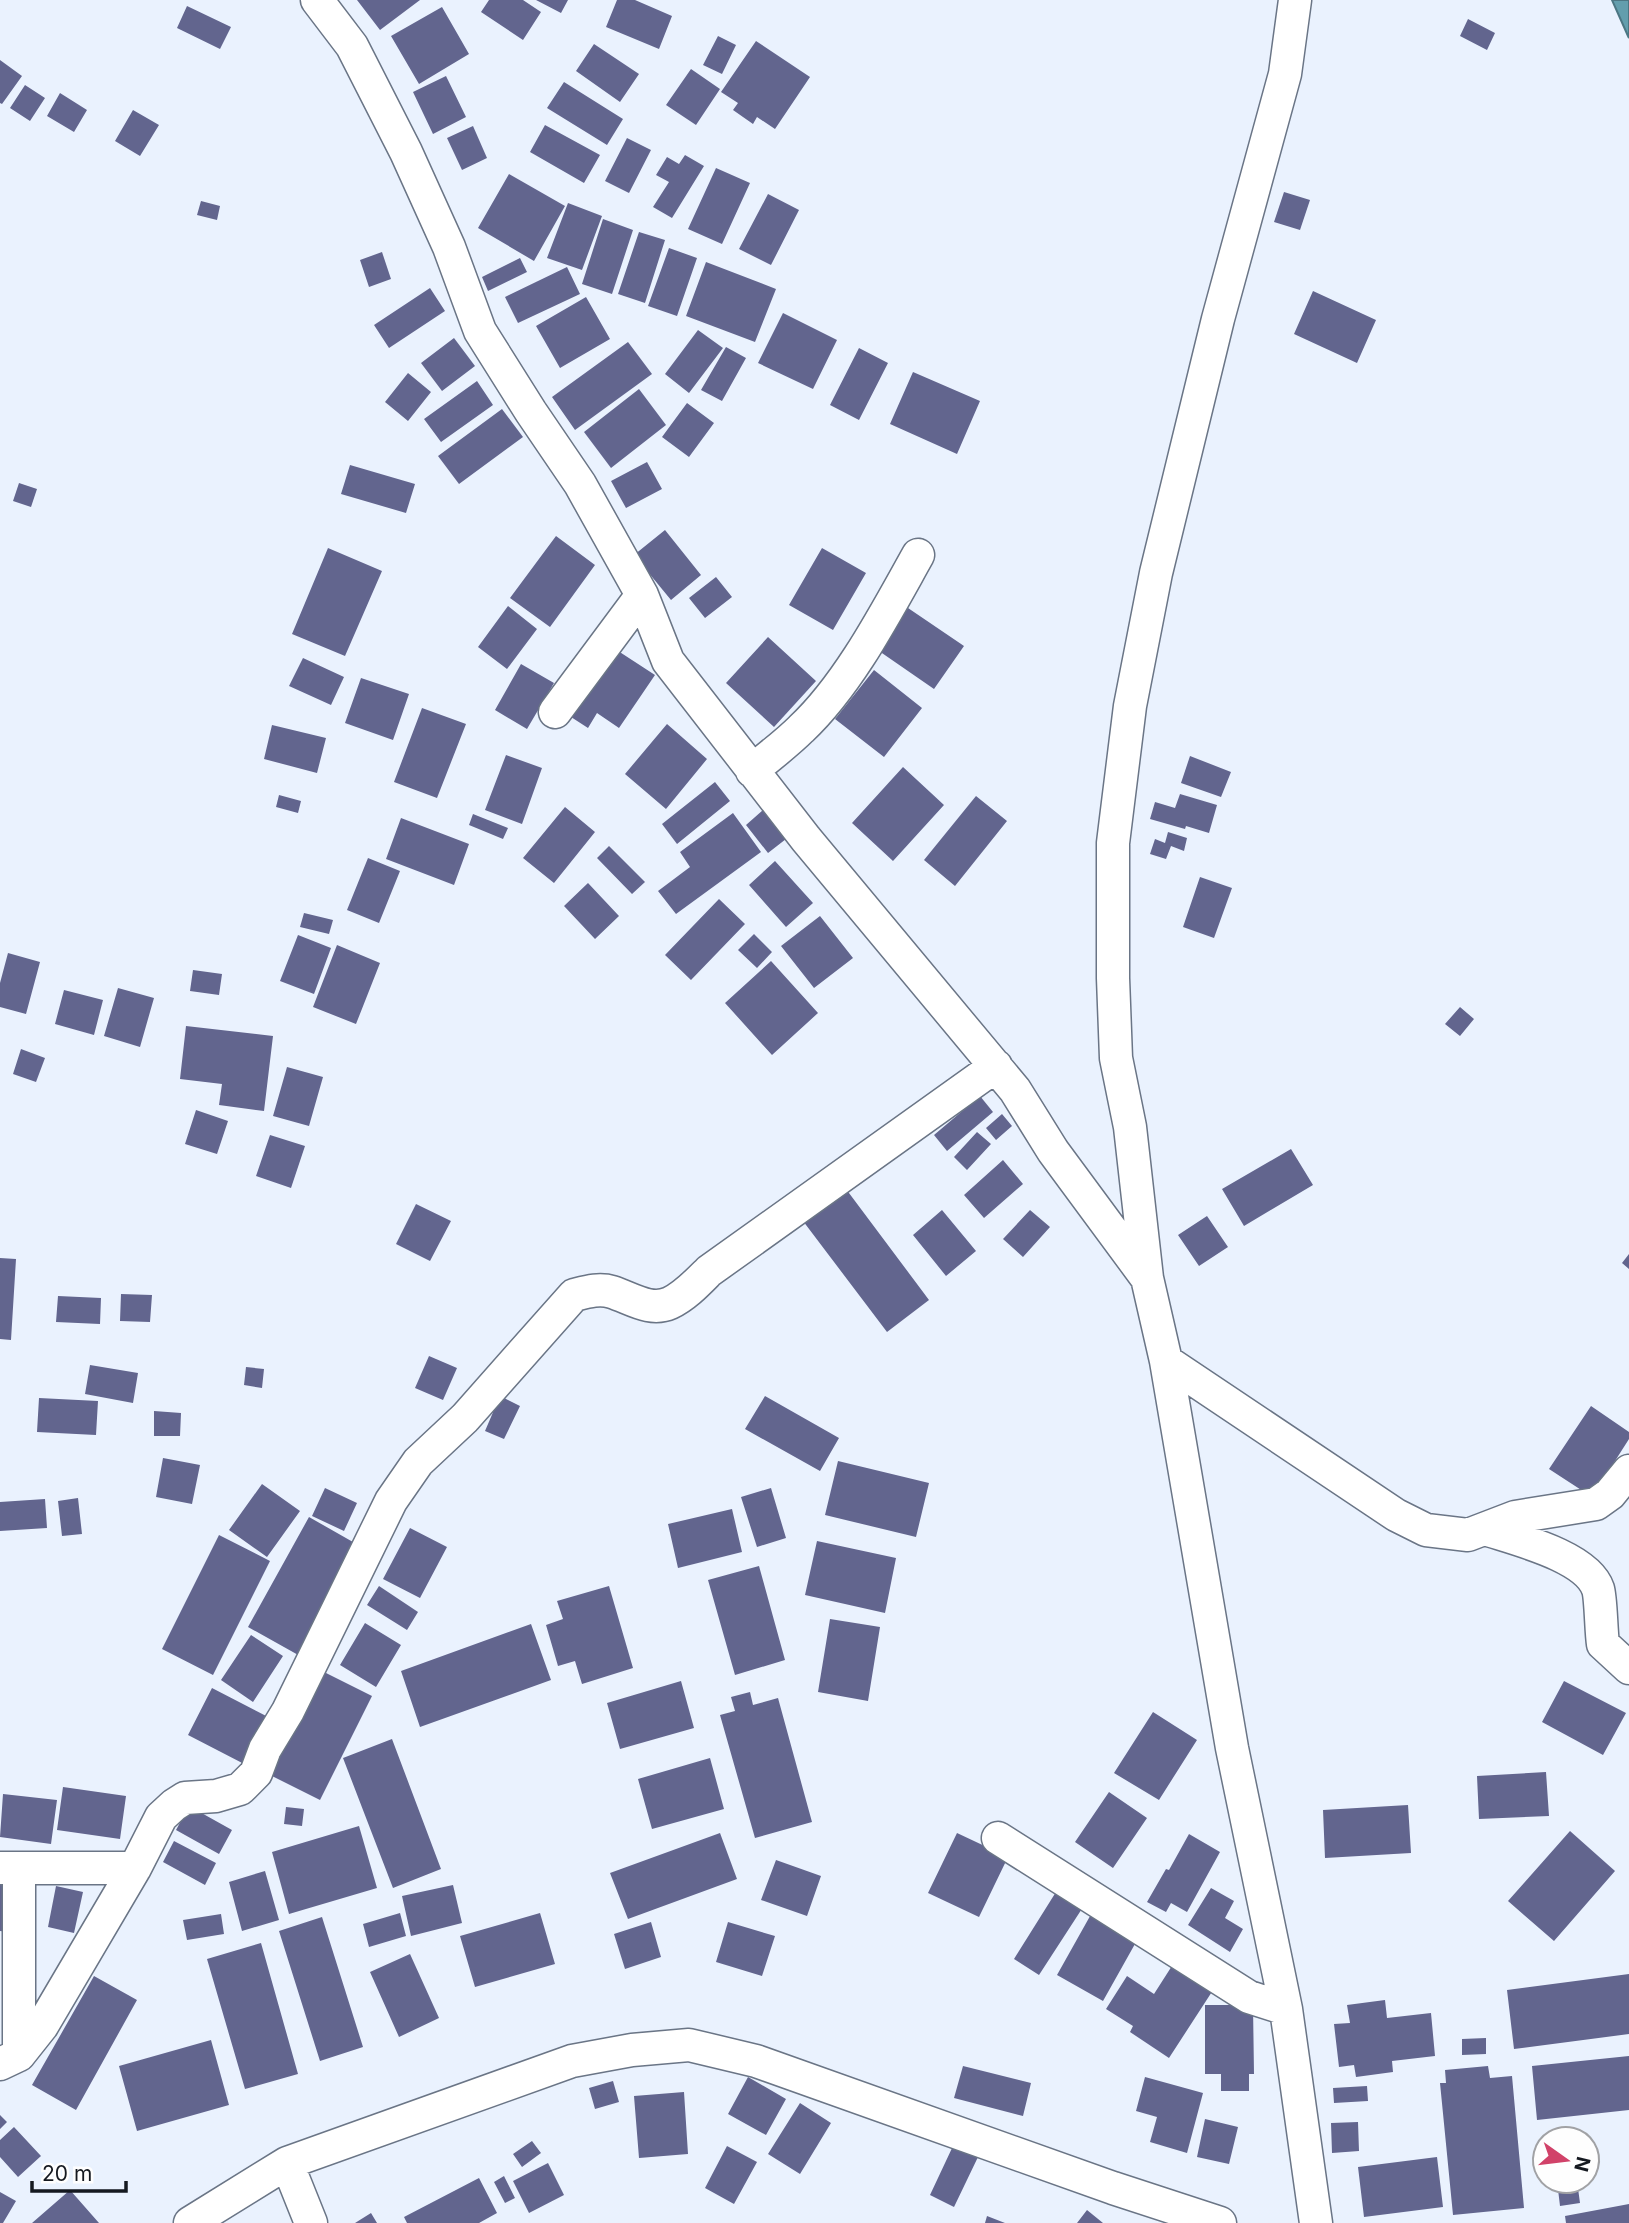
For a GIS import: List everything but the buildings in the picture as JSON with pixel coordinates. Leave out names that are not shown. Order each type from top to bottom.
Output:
[{"type":"street","points":[[317,0],[352,46],[406,152],[449,247],[481,331],[580,484],[642,595],[668,661],[751,771],[1015,1090],[1053,1151],[1147,1278]]},
{"type":"street","points":[[1294,0],[1285,74],[1218,320],[1156,573],[1130,706],[1113,843],[1113,978],[1116,1058],[1130,1127],[1147,1278],[1166,1361],[1232,1748],[1286,2008],[1317,2223]]},
{"type":"street","points":[[751,771],[803,728],[844,679],[886,613],[918,555]]},
{"type":"street","points":[[555,712],[642,595]]},
{"type":"street","points":[[9,2060],[42,2026],[135,1868],[161,1817],[185,1798],[216,1796],[240,1788],[256,1773],[265,1749],[288,1711],[391,1501],[418,1462],[465,1418],[574,1296],[593,1290],[610,1292],[651,1306],[670,1303],[691,1289],[709,1271],[996,1066]]},
{"type":"street","points":[[1166,1361],[1396,1515],[1426,1530],[1468,1535],[1515,1517],[1596,1504],[1610,1494],[1629,1471]]},
{"type":"street","points":[[1485,1529],[1537,1546],[1568,1560],[1586,1573],[1598,1589],[1603,1644],[1629,1668]]},
{"type":"street","points":[[998,1838],[1249,1997],[1286,2008]]},
{"type":"street","points":[[9,2060],[9,1868],[135,1868]]},
{"type":"street","points":[[190,2223],[287,2163],[572,2061],[632,2050],[689,2045],[756,2061],[1113,2188],[1220,2223]]},
{"type":"street","points":[[287,2163],[310,2223]]},
{"type":"water","points":[[1612,0],[1629,0],[1629,38],[1628,36]]}]
